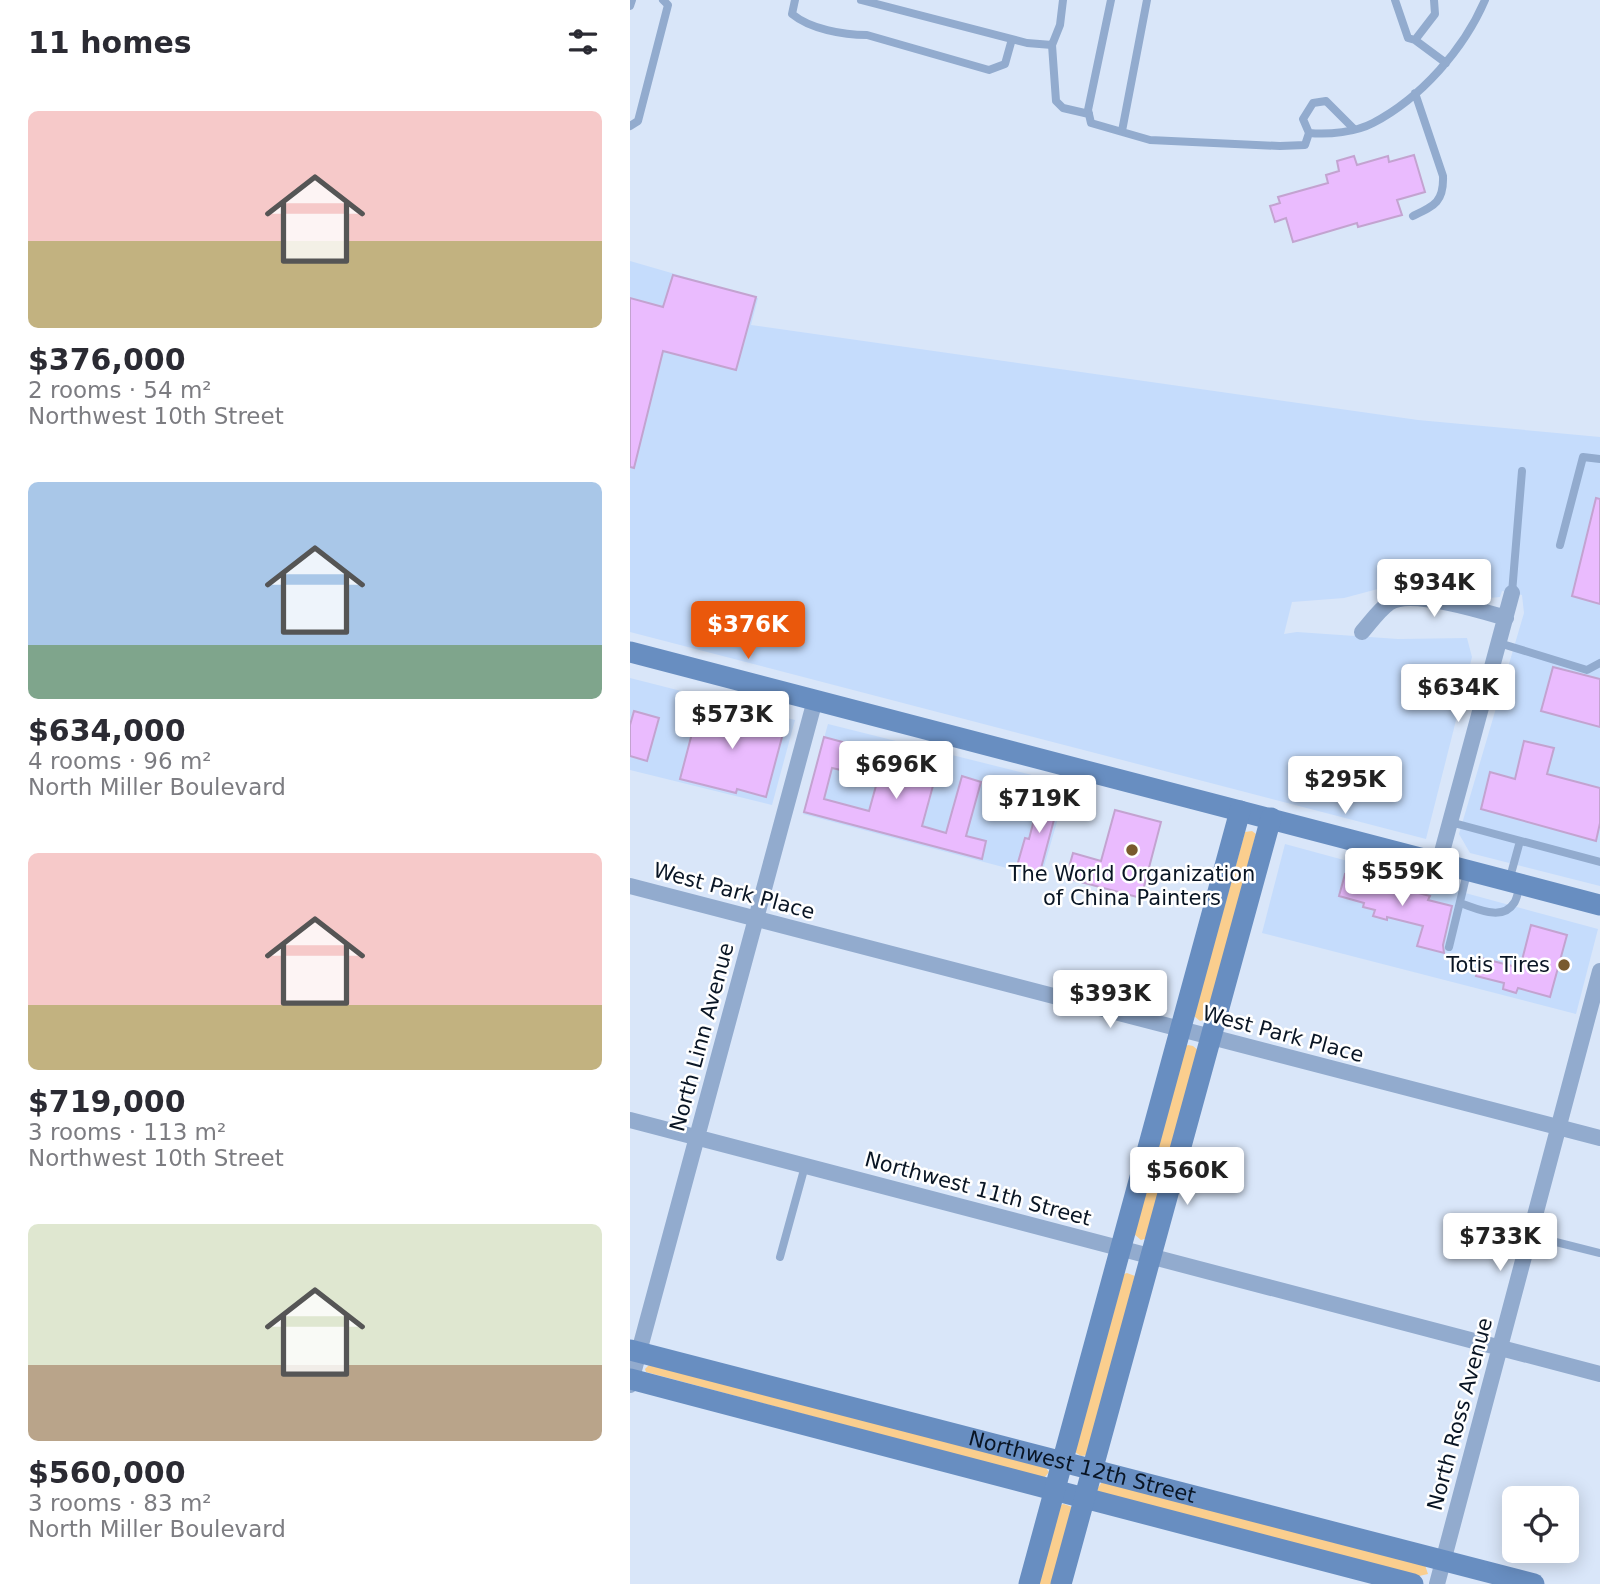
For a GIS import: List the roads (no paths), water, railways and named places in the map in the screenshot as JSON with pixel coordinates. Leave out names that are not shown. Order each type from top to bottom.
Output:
[{"type":"street","points":[[1439,863],[1512,593]]},
{"type":"street","points":[[1362,632],[1390,602],[1412,598],[1441,601],[1506,618]]},
{"type":"street","points":[[630,652],[1439,863],[1599,901]]},
{"type":"street","name":"North Linn Avenue","points":[[630,1381],[634,1351],[697,1138],[815,700]]},
{"type":"street","points":[[1029,1584],[1240,811]]},
{"type":"street","points":[[1061,1584],[1271,818]]},
{"type":"street","name":"West Park Place","points":[[630,886],[1600,1138]]},
{"type":"street","name":"North Ross Avenue","points":[[1437,1584],[1528,1235],[1594,1018],[1600,971]]},
{"type":"street","name":"Northwest 11th Street","points":[[630,1120],[1600,1374]]},
{"type":"street","name":"Northwest 12th Street","points":[[634,1351],[1534,1584]]},
{"type":"street","name":"Northwest 12th Street","points":[[630,1381],[1413,1584]]},
{"type":"lane","points":[[630,6],[632,0]]},
{"type":"lane","points":[[630,126],[638,121],[668,5],[663,0]]},
{"type":"lane","points":[[795,0],[792,14],[802,22],[852,35],[866,35],[989,70],[1004,64],[1012,39]]},
{"type":"lane","points":[[861,0],[1012,39],[1052,46]]},
{"type":"lane","points":[[1063,0],[1060,25],[1052,46],[1056,101],[1063,108],[1089,114]]},
{"type":"lane","points":[[1111,0],[1089,114],[1091,123],[1150,140],[1305,145],[1309,133],[1303,119],[1313,103],[1326,101],[1353,128]]},
{"type":"lane","points":[[1122,131],[1147,0]]},
{"type":"lane","points":[[1395,0],[1408,38],[1415,40],[1446,63]]},
{"type":"lane","points":[[1415,40],[1435,14],[1434,0]]},
{"type":"lane","points":[[1309,133],[1326,134],[1371,124],[1415,93],[1446,63],[1480,13],[1485,0]]},
{"type":"lane","points":[[1413,216],[1435,205],[1444,188],[1443,176],[1415,93]]},
{"type":"lane","points":[[1560,545],[1583,457],[1600,459]]},
{"type":"lane","points":[[1512,593],[1522,471]]},
{"type":"lane","points":[[1499,643],[1587,670],[1600,663]]},
{"type":"lane","points":[[1450,822],[1600,862]]},
{"type":"lane","points":[[1460,903],[1494,914],[1514,904],[1520,841]]},
{"type":"lane","points":[[1448,947],[1468,870]]},
{"type":"lane","points":[[780,1256],[804,1166]]},
{"type":"lane","points":[[1528,1235],[1600,1253]]},
{"type":"place","name":"The World Organization of China Painters","points":[[1132,850]]},
{"type":"place","name":"Totis Tires","points":[[1564,965]]}]
